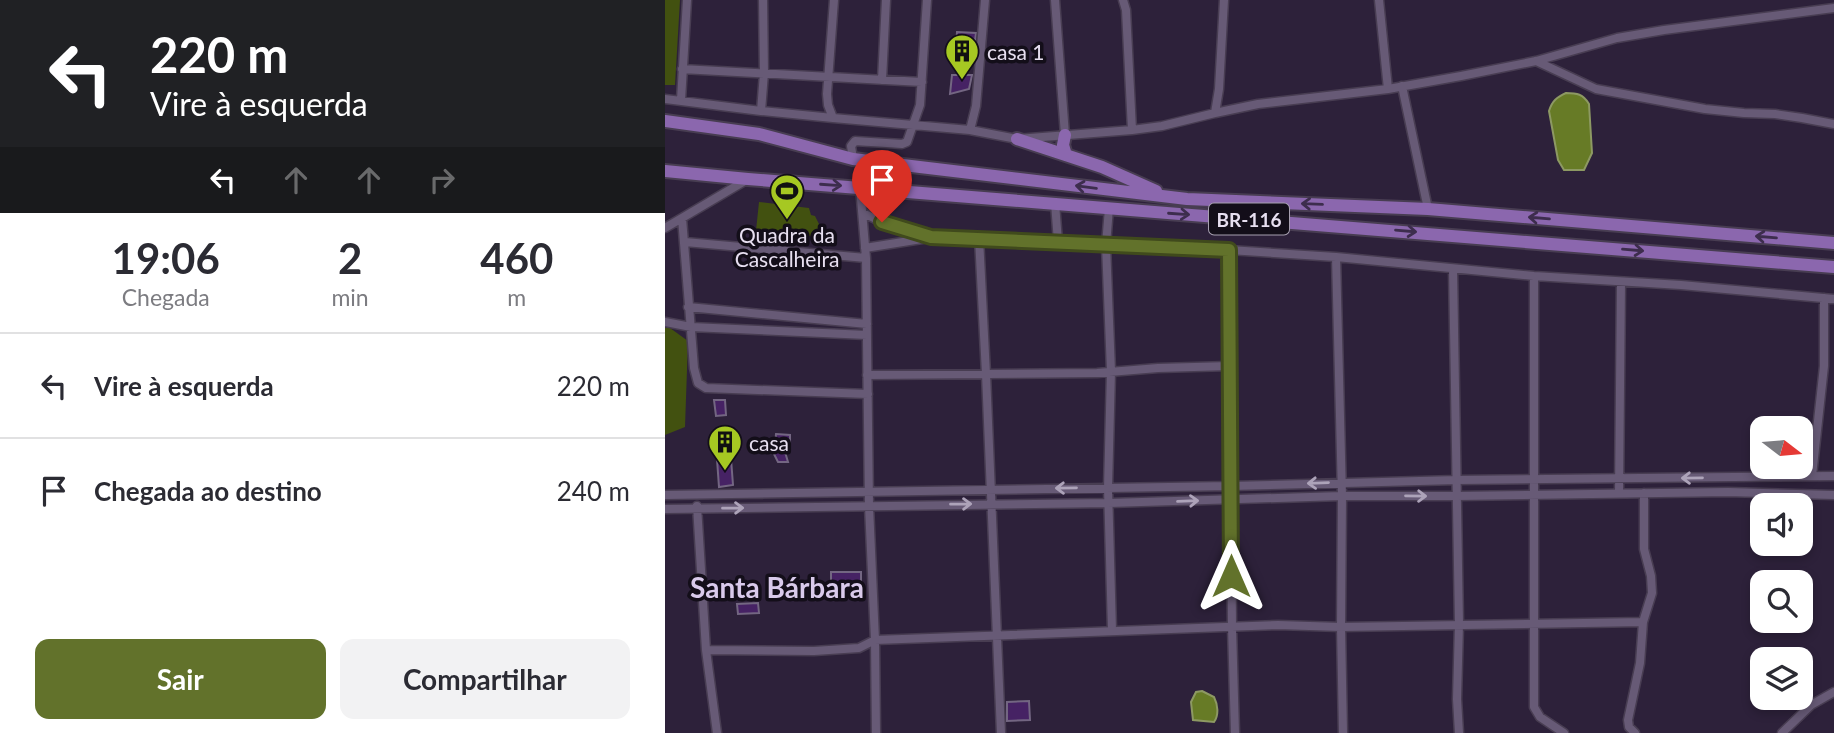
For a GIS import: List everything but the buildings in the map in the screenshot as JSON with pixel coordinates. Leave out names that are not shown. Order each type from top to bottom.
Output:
[{"type":"highway","points":[[665,121],[758,134],[853,159],[1187,199],[1428,209],[1834,243]]},
{"type":"highway","points":[[1065,135],[1063,145],[1066,155]]},
{"type":"highway","points":[[1017,139],[1102,167],[1169,197]]},
{"type":"highway","name":"BR-116","points":[[665,171],[1834,267]]},
{"type":"street","points":[[681,100],[687,0]]},
{"type":"street","points":[[761,111],[764,73],[763,0]]},
{"type":"street","points":[[833,118],[828,105],[834,0]]},
{"type":"street","points":[[882,80],[886,0]]},
{"type":"street","points":[[853,159],[852,146],[855,141],[902,145],[907,142],[920,105],[927,0]]},
{"type":"street","points":[[970,130],[977,106],[985,0]]},
{"type":"street","points":[[1055,0],[1065,135]]},
{"type":"street","points":[[1123,0],[1126,10],[1132,130]]},
{"type":"street","points":[[1215,113],[1224,0]]},
{"type":"street","points":[[1379,0],[1388,89]]},
{"type":"street","points":[[665,99],[761,111],[970,130],[1017,139],[1162,126],[1215,113],[1312,97],[1388,89],[1537,61],[1617,38],[1834,8]]},
{"type":"street","points":[[1537,61],[1595,89],[1706,109],[1802,117],[1834,124]]},
{"type":"street","points":[[682,69],[922,82]]},
{"type":"street","points":[[1402,86],[1428,209]]},
{"type":"street","points":[[665,228],[748,179]]},
{"type":"street","points":[[860,187],[866,258],[869,506],[877,733]]},
{"type":"street","points":[[1055,203],[1058,242]]},
{"type":"street","points":[[1109,208],[1106,245],[1111,371],[1108,488],[1112,630]]},
{"type":"street","points":[[863,213],[931,237]]},
{"type":"street","points":[[682,218],[688,307],[698,383],[706,388],[868,394]]},
{"type":"street","points":[[865,248],[931,237],[1229,250],[1834,299]]},
{"type":"street","points":[[979,238],[1001,733]]},
{"type":"street","points":[[685,242],[866,258]]},
{"type":"street","points":[[1229,250],[1231,627],[1235,733]]},
{"type":"street","points":[[1336,257],[1342,482],[1343,733]]},
{"type":"street","points":[[1453,268],[1459,733]]},
{"type":"street","points":[[1534,276],[1534,707],[1540,717],[1564,733]]},
{"type":"street","points":[[1619,494],[1621,282]]},
{"type":"street","points":[[1813,467],[1824,366],[1824,298]]},
{"type":"street","points":[[688,307],[867,324]]},
{"type":"street","points":[[665,322],[691,327],[867,335]]},
{"type":"street","points":[[867,375],[1088,374],[1230,366]]},
{"type":"street","points":[[1813,476],[1834,476]]},
{"type":"street","points":[[1728,477],[1728,492]]},
{"type":"street","points":[[665,495],[1750,477]]},
{"type":"street","points":[[665,509],[1109,503],[1342,496],[1728,492],[1834,495]]},
{"type":"street","points":[[780,493],[782,508]]},
{"type":"street","points":[[1633,733],[1628,720],[1640,663],[1643,622],[1652,593],[1644,549],[1644,493]]},
{"type":"street","points":[[696,495],[706,650],[717,733]]},
{"type":"street","points":[[706,650],[814,651],[859,648],[875,640],[1112,630],[1643,622]]},
{"type":"street","points":[[1781,733],[1811,705],[1834,692]]},
{"type":"shaded area","points":[[665,0],[680,0],[675,85],[665,85]]},
{"type":"shaded area","points":[[1566,93],[1579,95],[1589,104],[1592,153],[1584,170],[1564,170],[1558,160],[1549,111],[1555,100]]},
{"type":"shaded area","name":"Quadra da Cascalheira","points":[[759,202],[809,208],[820,226],[815,236],[808,236],[806,245],[755,240]]},
{"type":"shaded area","points":[[665,328],[670,328],[688,341],[685,427],[665,435]]},
{"type":"shaded area","points":[[1202,691],[1214,697],[1217,713],[1214,722],[1193,720],[1191,702],[1196,692]]},
{"type":"place","name":"casa 1","points":[[962,81]]},
{"type":"place","name":"Quadra da Cascalheira","points":[[787,221]]},
{"type":"place","name":"casa","points":[[725,472]]},
{"type":"district","name":"Santa Bárbara","points":[[777,587]]},
{"type":"route","points":[[882,222],[931,237],[1229,250],[1231,576]]}]
